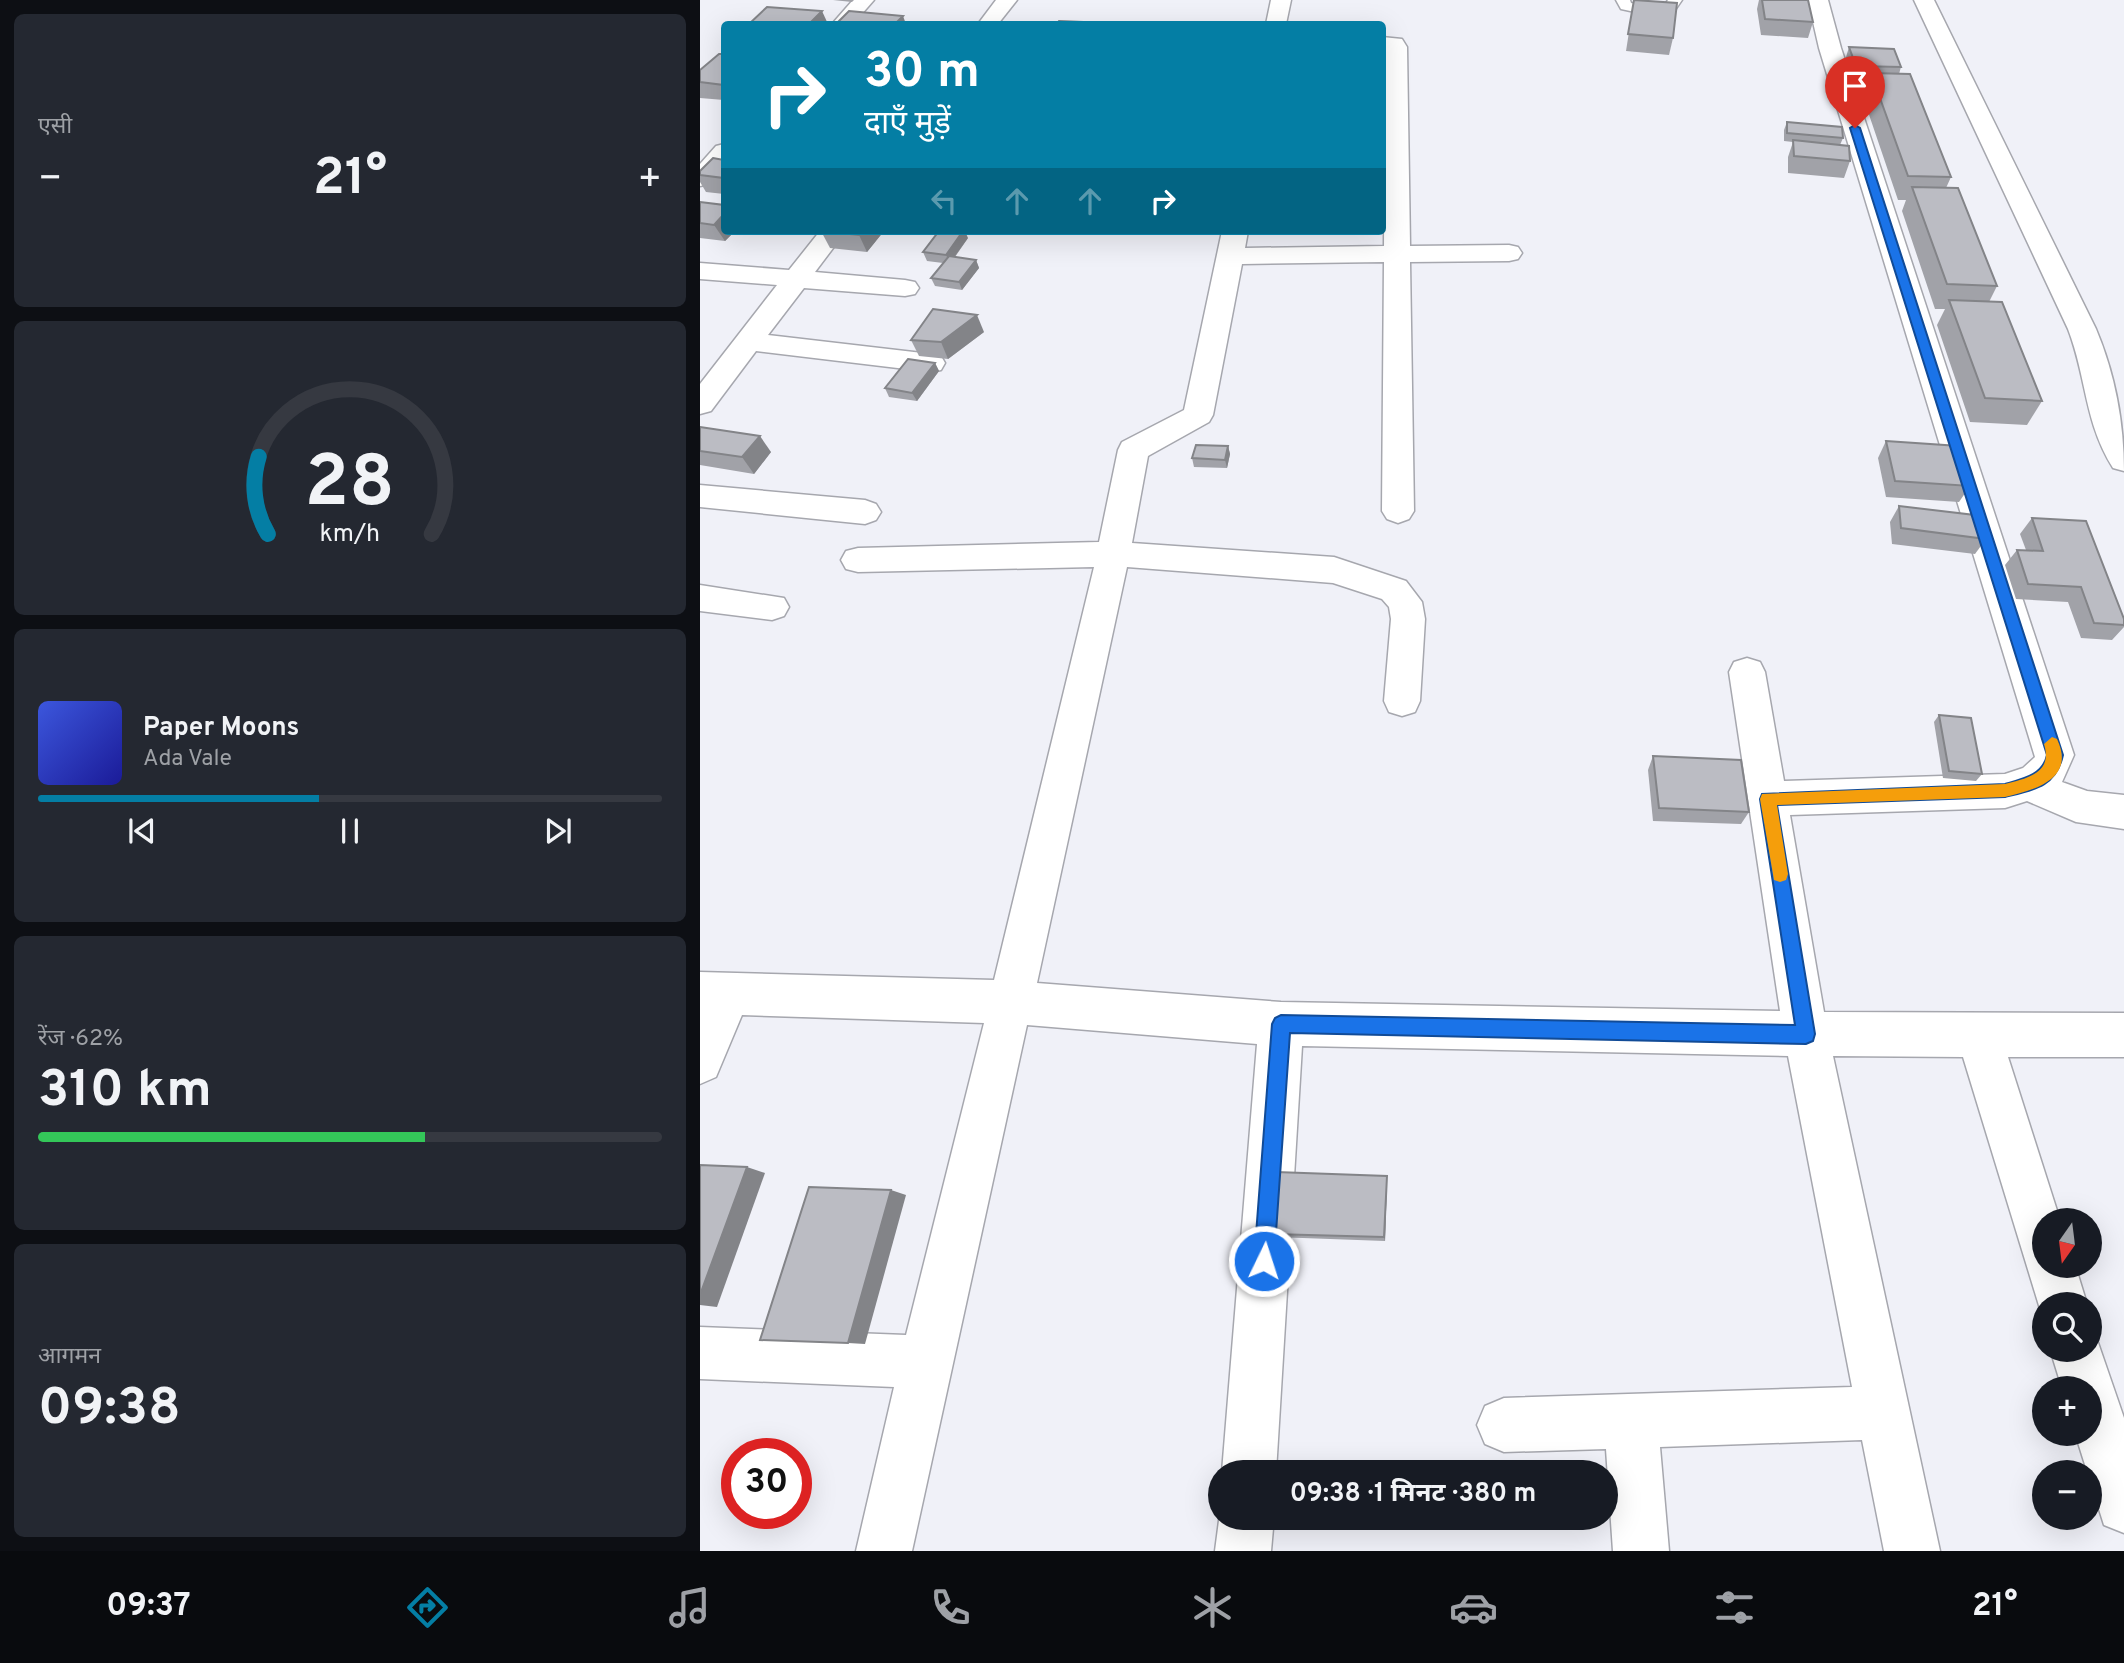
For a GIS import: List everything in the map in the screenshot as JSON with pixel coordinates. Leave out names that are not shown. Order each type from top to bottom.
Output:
[{"type":"street","points":[[845,21],[864,0]]},
{"type":"street","points":[[990,21],[1007,0]]},
{"type":"street","points":[[1277,21],[1281,0]]},
{"type":"street","points":[[1768,799],[2005,790],[2033,784],[2052,769],[2055,755],[1830,48],[1818,0]]},
{"type":"street","points":[[1924,0],[2029,218],[2040,250],[2055,274],[2089,347],[2107,427],[2124,460]]},
{"type":"street","points":[[1386,43],[1394,44],[1395,47],[1398,511]]},
{"type":"street","points":[[700,179],[721,154]]},
{"type":"street","points":[[700,404],[830,235]]},
{"type":"street","points":[[884,1551],[924,1362],[1012,1002],[1115,554],[1133,450],[1198,415],[1232,244],[1396,255],[1509,253]]},
{"type":"street","points":[[700,271],[905,288]]},
{"type":"street","points":[[747,341],[931,363]]},
{"type":"street","points":[[700,496],[865,512]]},
{"type":"street","points":[[858,560],[1115,554],[1334,570],[1394,590],[1405,602],[1408,619],[1402,701]]},
{"type":"street","points":[[700,598],[772,607]]},
{"type":"street","points":[[1747,673],[1806,1034],[1912,1551]]},
{"type":"street","points":[[2033,784],[2051,797],[2088,810],[2124,812]]},
{"type":"street","points":[[700,1061],[715,993],[1012,1002],[1281,1024],[1806,1034],[2124,1035]]},
{"type":"street","points":[[1250,1460],[1281,1024]]},
{"type":"street","points":[[1979,1036],[2032,1208]]},
{"type":"street","points":[[700,1353],[924,1362]]},
{"type":"street","points":[[1504,1425],[1884,1413]]},
{"type":"street","points":[[1631,1421],[1641,1551]]},
{"type":"street","points":[[2102,1433],[2124,1505]]},
{"type":"street","points":[[1243,1551],[1244,1530]]},
{"type":"lane","points":[[1623,0],[1626,6],[1649,11],[1668,10],[1675,0]]},
{"type":"building","points":[[1634,0],[1677,3],[1673,38],[1628,34]]},
{"type":"building","points":[[1762,0],[1808,0],[1813,22],[1765,19]]},
{"type":"building","points":[[767,7],[822,11],[812,21],[752,21]]},
{"type":"building","points":[[849,11],[903,16],[898,21],[839,21]]},
{"type":"building","points":[[1849,47],[1894,49],[1901,67],[1856,66]]},
{"type":"building","points":[[721,54],[721,85],[700,82],[700,70]]},
{"type":"building","points":[[1871,73],[1910,74],[1951,177],[1908,176]]},
{"type":"building","points":[[1787,122],[1842,127],[1843,138],[1787,133]]},
{"type":"building","points":[[1793,140],[1849,146],[1850,161],[1794,156]]},
{"type":"building","points":[[713,158],[721,159],[721,178],[700,175],[700,171]]},
{"type":"building","points":[[1912,187],[1958,188],[1997,286],[1947,284]]},
{"type":"building","points":[[700,202],[721,205],[721,217],[714,225],[700,223]]},
{"type":"building","points":[[936,235],[960,235],[946,255],[923,252]]},
{"type":"building","points":[[949,256],[976,260],[959,282],[931,278]]},
{"type":"building","points":[[1949,300],[2002,302],[2042,401],[1985,398]]},
{"type":"building","points":[[933,309],[977,315],[941,342],[911,340]]},
{"type":"building","points":[[908,359],[935,363],[912,393],[885,388]]},
{"type":"building","points":[[700,427],[760,436],[742,457],[700,451]]},
{"type":"building","points":[[1886,441],[1959,446],[1970,486],[1895,481]]},
{"type":"building","points":[[1196,445],[1228,446],[1225,460],[1192,458]]},
{"type":"building","points":[[1899,506],[1983,516],[1986,539],[1901,528]]},
{"type":"building","points":[[2032,518],[2086,521],[2124,625],[2094,623],[2081,587],[2028,584],[2017,550],[2043,551]]},
{"type":"building","points":[[1939,715],[1971,718],[1982,774],[1949,771]]},
{"type":"building","points":[[1653,756],[1741,760],[1749,812],[1659,808]]},
{"type":"building","points":[[700,1165],[747,1167],[700,1295]]},
{"type":"building","points":[[1276,1172],[1387,1176],[1384,1237],[1271,1234]]},
{"type":"building","points":[[809,1187],[891,1190],[848,1343],[760,1340]]},
{"type":"slow traffic","points":[[1780,874],[1768,799],[2005,790],[2033,784],[2052,769],[2055,755],[2052,744]]},
{"type":"route","points":[[1264,1261],[1281,1024],[1806,1034],[1768,799],[2005,790],[2033,784],[2052,769],[2055,755],[1855,128]]}]
